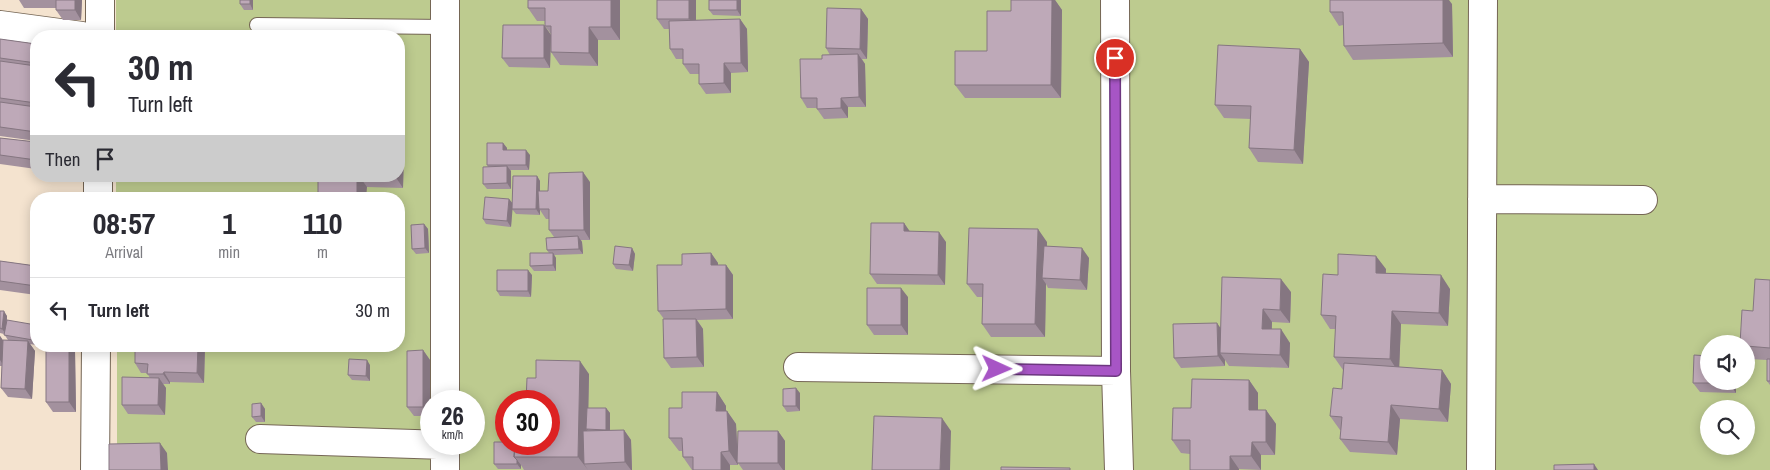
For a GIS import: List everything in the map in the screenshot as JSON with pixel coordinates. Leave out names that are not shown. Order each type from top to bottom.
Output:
[{"type":"street","points":[[100,0],[100,30]]},
{"type":"street","points":[[445,0],[445,390]]},
{"type":"street","points":[[1115,0],[1118,470]]},
{"type":"street","points":[[1481,470],[1483,0]]},
{"type":"street","points":[[0,25],[37,30]]},
{"type":"street","points":[[1482,199],[1643,200]]},
{"type":"street","points":[[95,470],[96,352]]},
{"type":"street","points":[[798,367],[1116,371]]},
{"type":"street","points":[[260,439],[420,451]]},
{"type":"lane","points":[[257,25],[444,27]]},
{"type":"green space","points":[[116,0],[1770,0],[1770,470],[117,470],[117,352],[405,352],[405,192],[116,192],[116,182],[405,182],[405,30],[116,30]]},
{"type":"building","points":[[56,0],[75,0],[75,10],[56,10]]},
{"type":"building","points":[[240,0],[250,0],[250,4],[240,4]]},
{"type":"building","points":[[528,0],[611,0],[611,27],[589,27],[589,53],[551,52],[551,26],[545,26],[545,8],[528,8]]},
{"type":"building","points":[[657,0],[689,0],[689,19],[657,19]]},
{"type":"building","points":[[709,0],[737,0],[737,10],[709,10]]},
{"type":"building","points":[[1011,0],[1052,0],[1051,85],[955,85],[955,51],[987,51],[987,11],[1011,11]]},
{"type":"building","points":[[1330,0],[1443,0],[1443,43],[1344,46],[1343,12],[1330,12]]},
{"type":"building","points":[[827,8],[861,9],[860,49],[826,48]]},
{"type":"building","points":[[740,19],[741,63],[724,63],[724,83],[699,84],[699,64],[683,64],[683,49],[670,49],[669,21]]},
{"type":"building","points":[[503,25],[544,25],[544,58],[502,58]]},
{"type":"building","points":[[0,39],[30,43],[30,62],[0,58]]},
{"type":"building","points":[[1218,45],[1300,49],[1294,150],[1249,148],[1251,106],[1215,105]]},
{"type":"building","points":[[858,54],[859,97],[841,98],[841,108],[817,109],[817,98],[801,98],[800,59],[822,59],[822,55]]},
{"type":"building","points":[[0,61],[30,65],[30,102],[0,98]]},
{"type":"building","points":[[0,102],[30,106],[30,131],[0,127]]},
{"type":"building","points":[[0,138],[30,141],[30,159],[0,155]]},
{"type":"building","points":[[487,143],[503,143],[503,150],[526,150],[526,165],[487,165]]},
{"type":"building","points":[[507,166],[507,183],[483,184],[483,167]]},
{"type":"building","points":[[583,172],[584,230],[549,230],[549,209],[539,209],[538,191],[548,191],[549,173]]},
{"type":"building","points":[[513,176],[537,176],[536,209],[512,209]]},
{"type":"building","points":[[318,182],[357,182],[357,192],[318,192]]},
{"type":"building","points":[[485,197],[509,199],[507,221],[483,219]]},
{"type":"building","points":[[871,223],[904,223],[904,231],[939,232],[938,275],[870,274]]},
{"type":"building","points":[[424,224],[425,248],[412,249],[411,225]]},
{"type":"building","points":[[969,228],[1038,229],[1035,324],[982,324],[983,284],[967,284]]},
{"type":"building","points":[[578,236],[579,249],[547,250],[546,238]]},
{"type":"building","points":[[615,246],[632,248],[629,265],[613,264]]},
{"type":"building","points":[[1044,246],[1082,248],[1080,280],[1042,278]]},
{"type":"building","points":[[530,253],[553,253],[553,265],[530,266]]},
{"type":"building","points":[[711,253],[711,265],[726,265],[726,309],[658,311],[657,265],[682,265],[682,254]]},
{"type":"building","points":[[1338,254],[1376,256],[1376,273],[1441,275],[1439,313],[1392,311],[1390,359],[1334,357],[1336,316],[1321,315],[1323,274],[1338,275]]},
{"type":"building","points":[[0,261],[30,265],[30,285],[0,281]]},
{"type":"building","points":[[497,270],[528,270],[528,291],[497,291]]},
{"type":"building","points":[[1222,277],[1281,279],[1280,310],[1263,309],[1262,329],[1281,329],[1280,355],[1220,353]]},
{"type":"building","points":[[1755,279],[1770,280],[1770,348],[1755,347],[1755,335],[1741,335],[1742,310],[1753,311]]},
{"type":"building","points":[[867,288],[901,288],[901,325],[867,325]]},
{"type":"building","points":[[0,311],[4,311],[2,329],[0,328]]},
{"type":"building","points":[[663,319],[696,319],[697,357],[664,358]]},
{"type":"building","points":[[7,320],[30,324],[30,339],[4,335]]},
{"type":"building","points":[[1217,323],[1218,356],[1174,358],[1173,324]]},
{"type":"building","points":[[3,340],[28,341],[25,389],[1,388]]},
{"type":"building","points":[[423,350],[423,390],[420,390],[420,407],[407,407],[407,351]]},
{"type":"building","points":[[46,352],[69,352],[69,402],[46,402]]},
{"type":"building","points":[[135,352],[198,352],[197,373],[164,372],[163,374],[147,374],[148,364],[135,363]]},
{"type":"building","points":[[1694,355],[1700,355],[1700,383],[1693,383]]},
{"type":"building","points":[[349,359],[367,360],[366,376],[348,375]]},
{"type":"building","points":[[1767,359],[1770,359],[1770,381],[1767,381]]},
{"type":"building","points":[[536,360],[580,361],[578,457],[514,457],[514,455],[560,455],[560,390],[526,390],[527,378],[536,378]]},
{"type":"building","points":[[1344,363],[1442,370],[1439,409],[1391,405],[1388,442],[1340,439],[1342,417],[1330,416],[1333,388],[1342,389]]},
{"type":"building","points":[[122,377],[159,378],[158,405],[122,405]]},
{"type":"building","points":[[1192,379],[1249,380],[1249,410],[1266,410],[1266,442],[1252,442],[1251,456],[1230,456],[1230,470],[1190,470],[1190,440],[1172,440],[1173,408],[1191,408]]},
{"type":"building","points":[[796,388],[796,406],[783,406],[783,389]]},
{"type":"building","points":[[682,392],[717,392],[716,411],[727,411],[729,451],[721,452],[721,470],[693,470],[693,457],[683,457],[682,438],[669,438],[669,408],[682,408]]},
{"type":"building","points":[[261,403],[261,416],[252,417],[252,404]]},
{"type":"building","points":[[587,408],[606,408],[606,430],[586,429]]},
{"type":"building","points":[[874,416],[942,418],[940,470],[872,470]]},
{"type":"building","points":[[624,430],[625,462],[584,464],[583,431]]},
{"type":"building","points":[[738,431],[778,431],[778,463],[737,463]]},
{"type":"building","points":[[494,442],[495,455],[514,455],[517,460],[517,464],[494,464]]},
{"type":"building","points":[[160,443],[161,470],[109,470],[109,444]]},
{"type":"building","points":[[1594,464],[1594,470],[1554,470],[1554,465]]},
{"type":"building","points":[[1001,467],[1070,468],[1070,470],[1001,470]]},
{"type":"route","points":[[997,369],[1116,371],[1115,58]]}]
